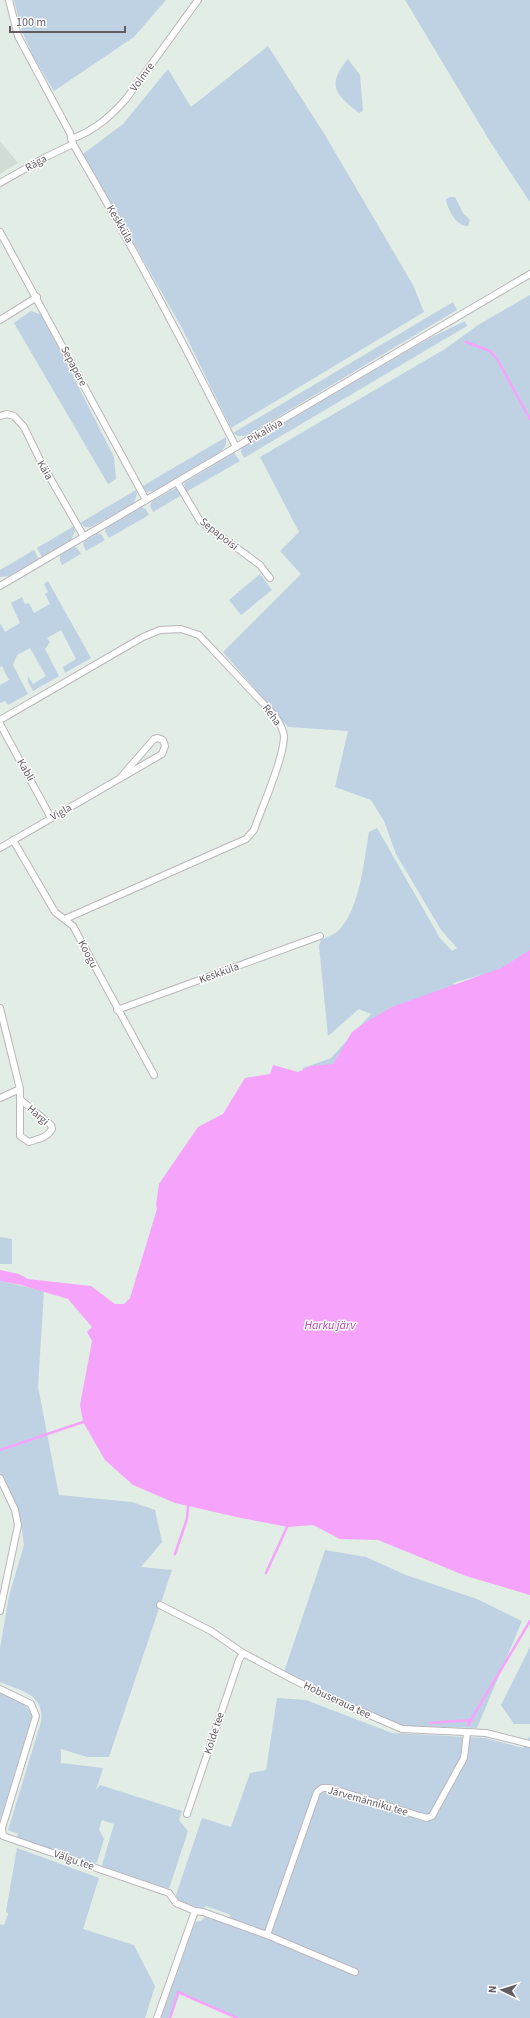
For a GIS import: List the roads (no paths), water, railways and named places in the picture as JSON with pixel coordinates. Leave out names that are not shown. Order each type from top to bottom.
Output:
[{"type":"street","name":"Keskküla","points":[[9,0],[18,36],[68,129],[72,142],[138,257],[192,358],[236,447]]},
{"type":"street","name":"Volmre","points":[[72,142],[98,126],[126,99],[198,0]]},
{"type":"street","name":"Räga","points":[[0,183],[72,142]]},
{"type":"street","name":"Sepapere","points":[[0,232],[37,297],[146,500]]},
{"type":"street","name":"Pikaliiva","points":[[0,586],[530,274]]},
{"type":"street","points":[[0,320],[37,297]]},
{"type":"street","name":"Käia","points":[[0,416],[7,414],[14,416],[24,427],[41,462],[84,537]]},
{"type":"street","name":"Sepapoisi","points":[[177,482],[200,521],[260,565],[270,578]]},
{"type":"street","name":"Reha","points":[[0,720],[143,637],[160,630],[181,629],[199,635],[275,716],[284,735],[280,756],[254,830],[246,839],[65,919]]},
{"type":"street","name":"Kabli","points":[[0,724],[51,818]]},
{"type":"street","name":"Vigla","points":[[0,848],[162,754],[165,746],[162,740],[158,738],[154,740],[121,777]]},
{"type":"street","name":"Koogu","points":[[14,840],[55,912],[73,926],[117,1010],[154,1075]]},
{"type":"street","name":"Keskküla","points":[[117,1010],[320,936]]},
{"type":"street","name":"Hargi","points":[[0,1008],[20,1088],[20,1136],[29,1142],[44,1138],[52,1129],[50,1124],[21,1100]]},
{"type":"street","points":[[0,1098],[20,1088]]},
{"type":"street","points":[[0,1478],[15,1510],[18,1525],[0,1610]]},
{"type":"street","name":"Hobuseraua tee","points":[[160,1605],[211,1631],[243,1653],[328,1697],[402,1729],[486,1733],[530,1744]]},
{"type":"street","name":"Kolde tee","points":[[187,1814],[238,1660],[243,1653]]},
{"type":"street","name":"Välgu tee","points":[[0,1689],[31,1704],[36,1716],[2,1828],[3,1836],[169,1893],[176,1903],[195,1911]]},
{"type":"street","name":"Järvemänniku tee","points":[[267,1935],[317,1792],[322,1788],[330,1788],[427,1818],[432,1816],[464,1758],[467,1733]]},
{"type":"street","points":[[157,2018],[195,1911],[203,1912],[267,1935],[355,1972]]},
{"type":"water","name":"Harku järv","points":[[530,950],[530,1595],[466,1576],[378,1540],[340,1539],[313,1525],[288,1527],[241,1518],[175,1503],[133,1485],[105,1460],[83,1422],[80,1405],[92,1341],[87,1332],[92,1327],[68,1299],[21,1285],[0,1281],[0,1270],[19,1274],[28,1279],[91,1286],[115,1304],[124,1304],[130,1298],[157,1209],[156,1205],[159,1184],[198,1127],[223,1114],[245,1078],[270,1074],[273,1065],[298,1072],[311,1066],[333,1064],[352,1032],[366,1022],[392,1007],[501,968]]},
{"type":"waterway","points":[[466,342],[490,351],[497,359],[530,419]]},
{"type":"waterway","points":[[0,1450],[83,1422]]},
{"type":"waterway","points":[[175,1554],[187,1519],[188,1506]]},
{"type":"waterway","points":[[266,1573],[287,1527]]},
{"type":"waterway","points":[[468,1725],[530,1621]]},
{"type":"waterway","points":[[430,1723],[472,1720]]},
{"type":"waterway","points":[[170,2018],[178,1992],[237,2018]]}]
